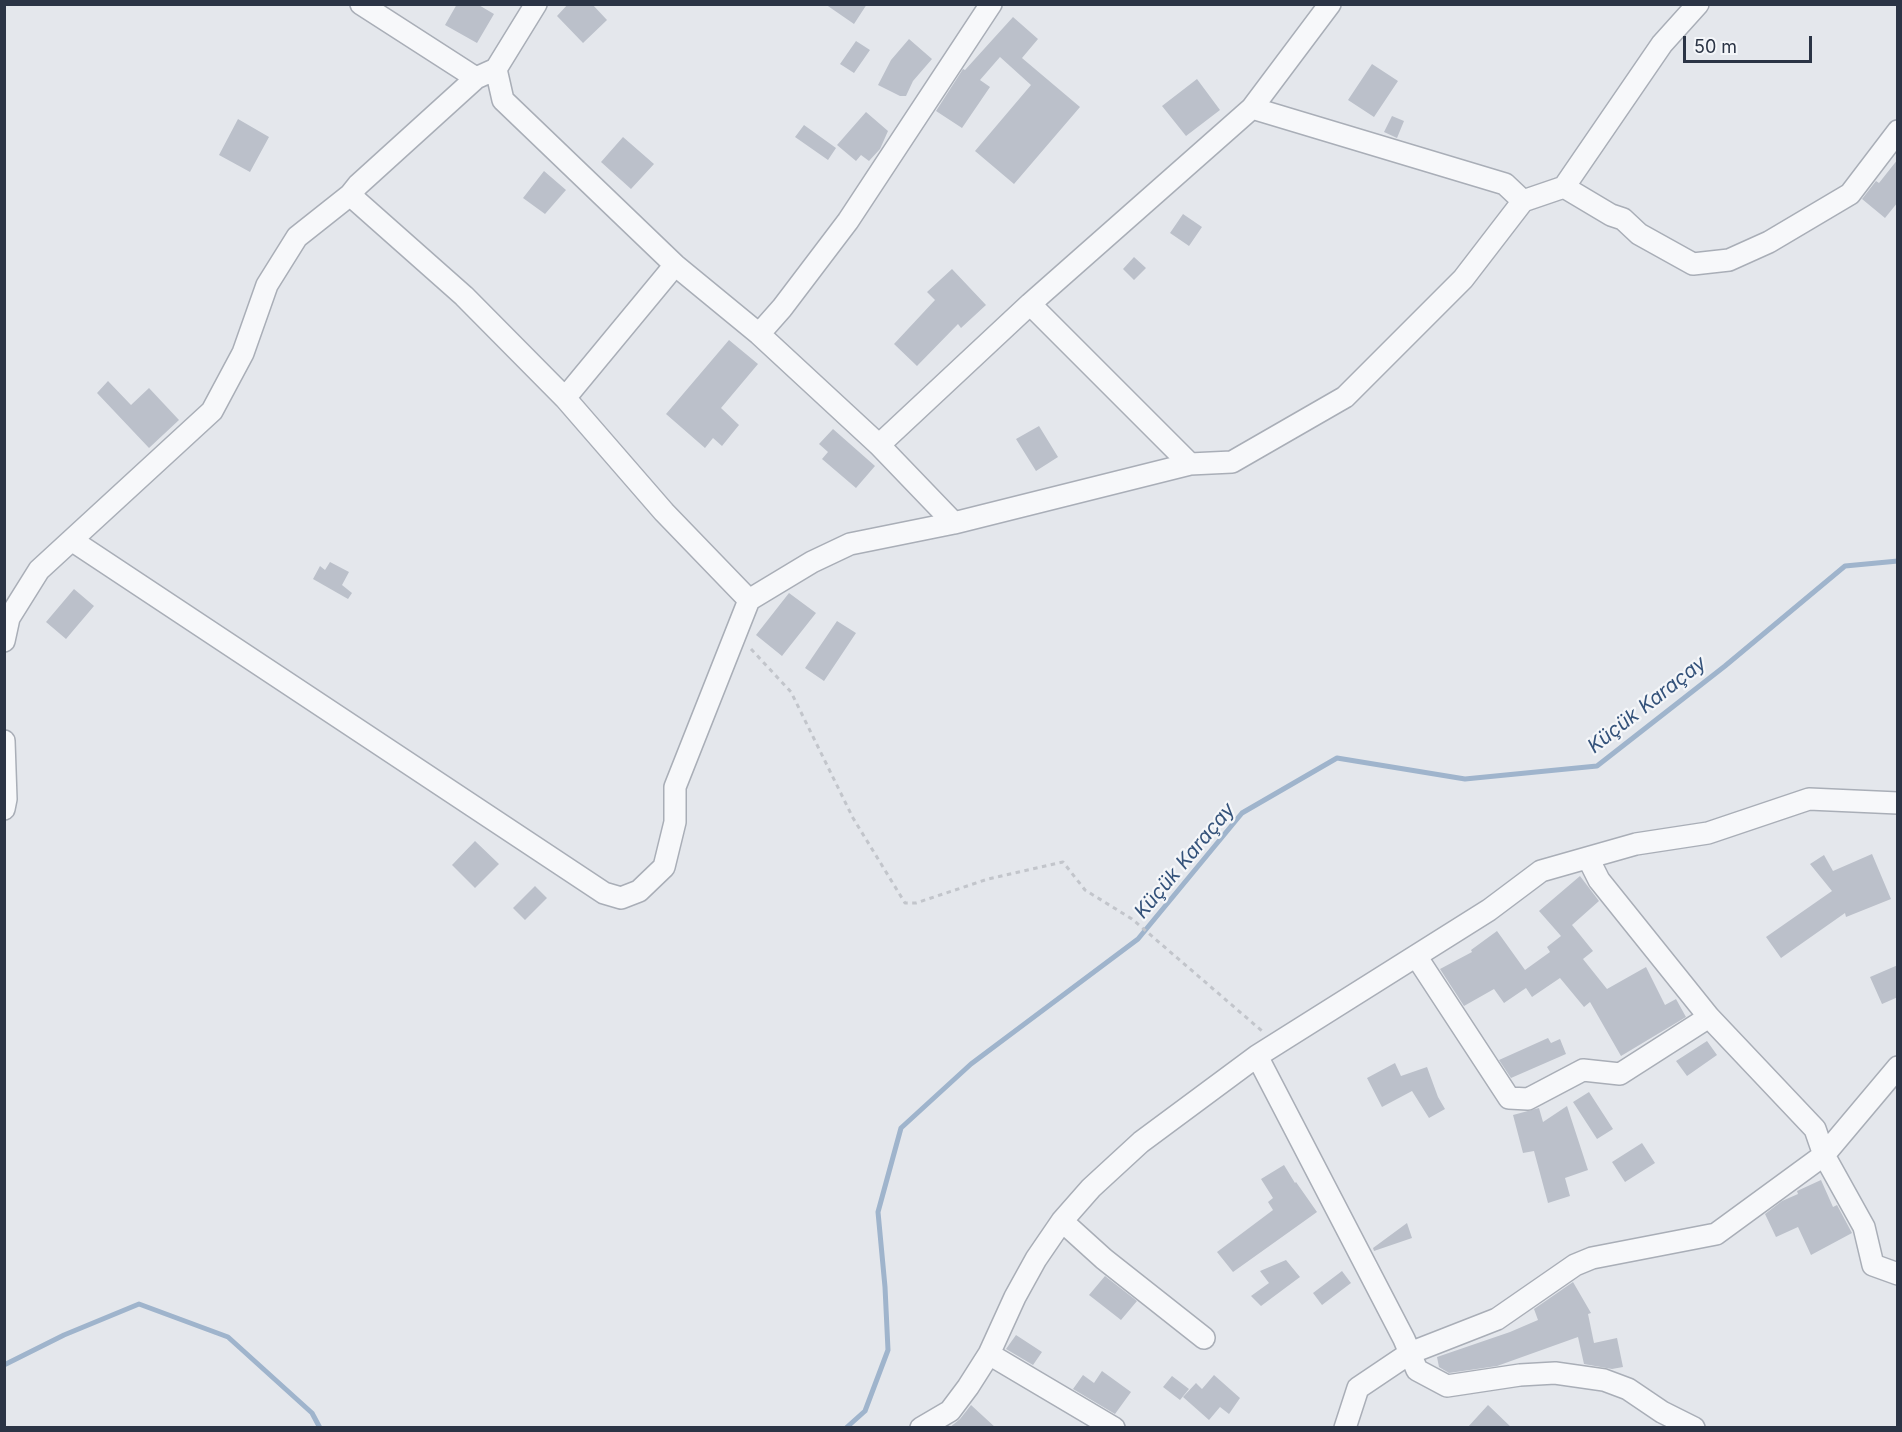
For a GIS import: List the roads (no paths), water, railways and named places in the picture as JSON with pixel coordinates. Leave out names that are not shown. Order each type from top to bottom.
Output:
[{"type":"street","points":[[361,4],[476,78]]},
{"type":"street","points":[[4,641],[9,618],[39,570],[212,411],[243,353],[267,285],[297,237],[350,195],[358,185],[476,78],[496,69],[536,4]]},
{"type":"street","points":[[759,334],[782,308],[848,221],[991,4]]},
{"type":"street","points":[[879,446],[1030,304],[1252,108],[1330,4]]},
{"type":"street","points":[[73,541],[604,893],[621,898],[639,891],[664,867],[675,822],[675,787],[749,600],[812,562],[850,544],[954,523],[1190,464],[1232,462],[1345,397],[1463,279],[1523,201],[1564,187],[1662,44],[1698,4]]},
{"type":"street","points":[[496,69],[503,100],[675,265],[759,334],[879,446],[954,523]]},
{"type":"street","points":[[1252,108],[1504,184],[1523,201]]},
{"type":"street","points":[[1564,187],[1611,215],[1623,219],[1639,234],[1693,264],[1729,260],[1769,242],[1850,194],[1898,131]]},
{"type":"street","points":[[350,195],[464,296],[565,398],[664,512],[749,600]]},
{"type":"street","points":[[565,398],[675,265]]},
{"type":"street","points":[[1030,304],[1190,464]]},
{"type":"street","points":[[4,741],[6,799],[4,809]]},
{"type":"street","points":[[921,1428],[950,1411],[989,1354],[1015,1297],[1036,1259],[1062,1221],[1091,1188],[1141,1142],[1257,1056],[1488,910],[1541,871],[1636,844],[1708,832],[1809,799],[1895,807]]},
{"type":"street","points":[[1588,858],[1599,880],[1709,1017],[1815,1129],[1824,1155],[1864,1227],[1873,1265],[1898,1274]]},
{"type":"street","points":[[1416,956],[1509,1098],[1528,1099],[1583,1070],[1620,1074],[1709,1017]]},
{"type":"street","points":[[1257,1056],[1417,1370],[1447,1386],[1520,1375],[1555,1373],[1604,1380],[1628,1389],[1660,1420],[1694,1428]]},
{"type":"street","points":[[1345,1428],[1358,1388],[1410,1353],[1497,1319],[1575,1265],[1592,1258],[1716,1234],[1824,1155],[1898,1067]]},
{"type":"street","points":[[1062,1221],[1104,1260],[1204,1338]]},
{"type":"street","points":[[989,1354],[1114,1428]]},
{"type":"waterway","name":"Küçük Karaçay","points":[[846,1428],[865,1411],[888,1350],[878,1212],[901,1128],[971,1064],[1138,939],[1242,813],[1337,758],[1465,779],[1597,766],[1725,666],[1845,566],[1898,561]]},
{"type":"waterway","name":"Küçük Karaçay","points":[[4,1365],[64,1335],[139,1304],[228,1337],[312,1413],[320,1428]]}]
